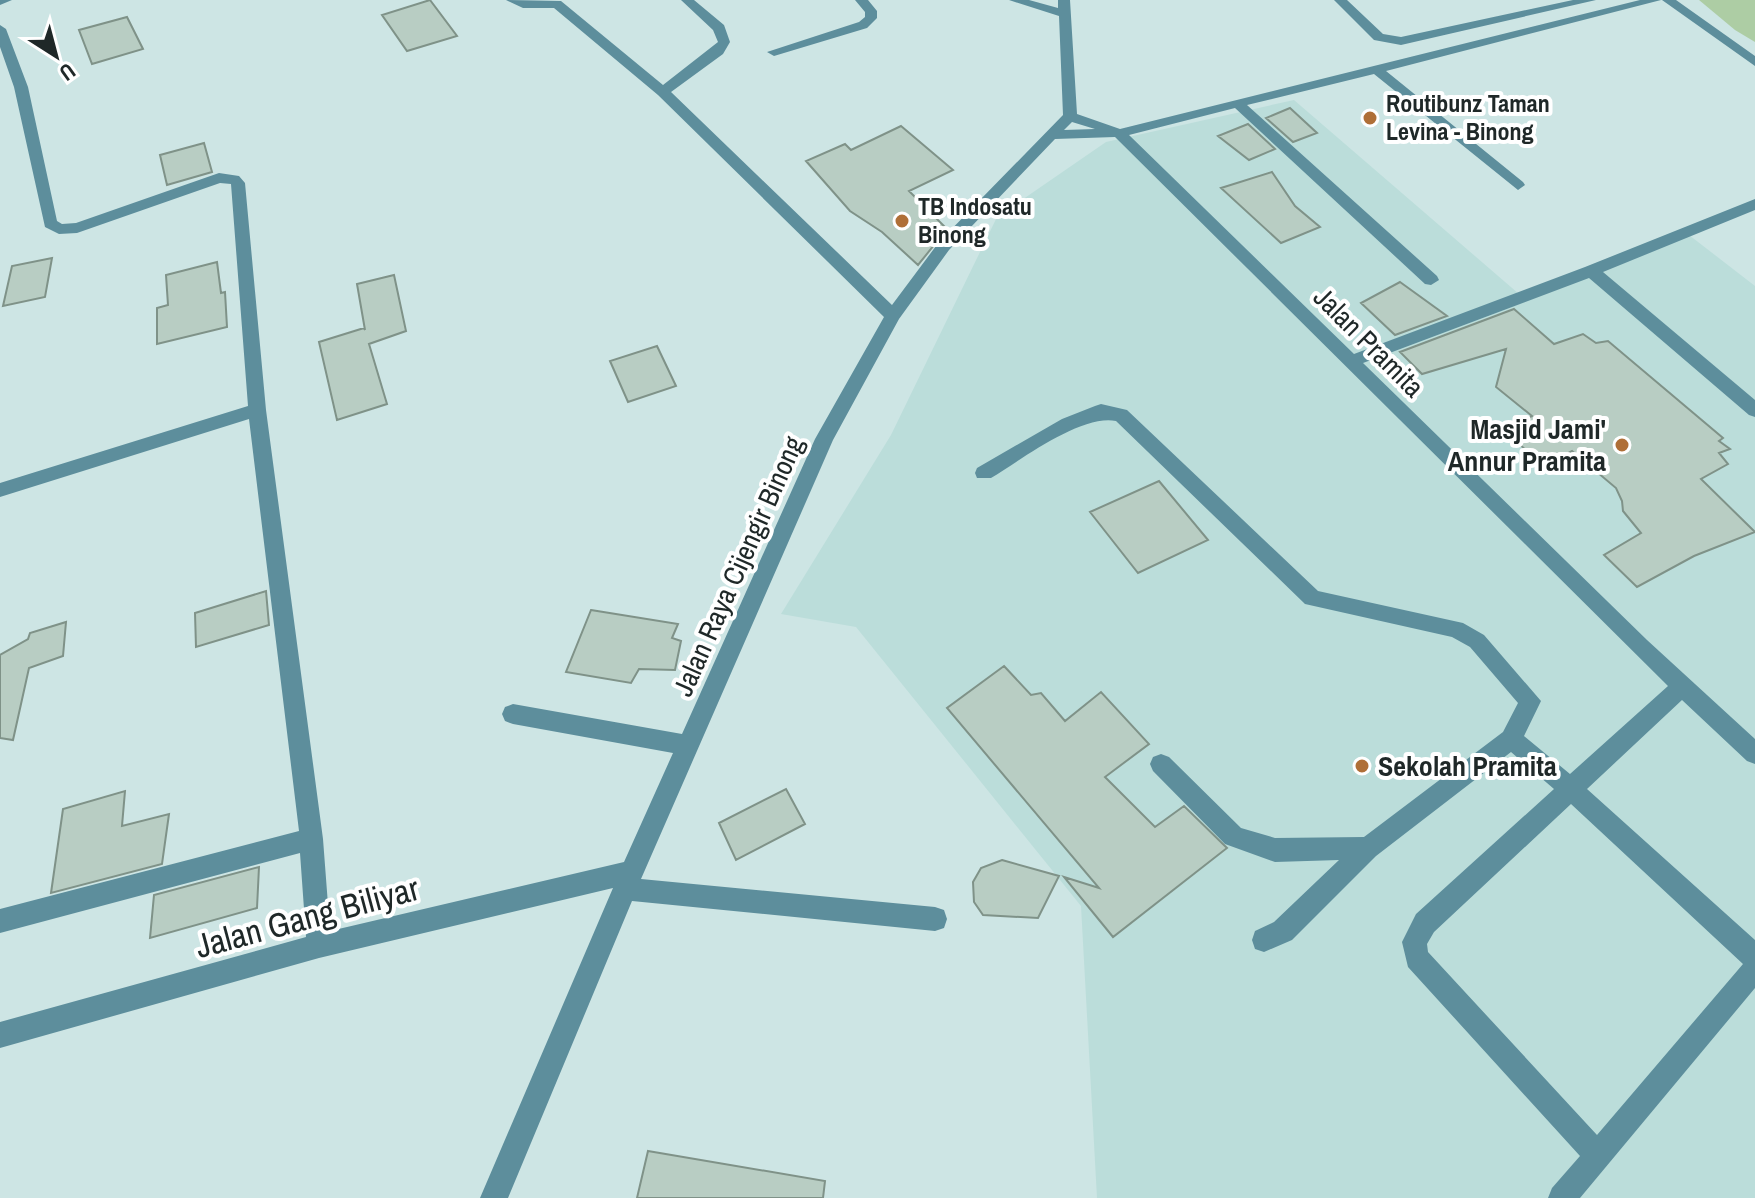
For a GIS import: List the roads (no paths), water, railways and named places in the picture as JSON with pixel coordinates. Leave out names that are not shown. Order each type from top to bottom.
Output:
[{"type":"street","points":[[512,0],[523,4],[558,2],[663,92],[893,316]]},
{"type":"street","points":[[663,92],[718,51],[724,42],[719,28],[687,0]]},
{"type":"street","points":[[774,52],[863,25],[871,18],[871,11],[861,0]]},
{"type":"street","points":[[1015,0],[1064,7],[1070,116]]},
{"type":"street","points":[[1340,0],[1379,37],[1401,41],[1590,0]]},
{"type":"street","points":[[1053,135],[1119,133],[1655,0]]},
{"type":"street","points":[[1668,0],[1755,62]]},
{"type":"street","points":[[2,37],[21,87],[50,223],[59,229],[77,228],[219,178],[234,179],[238,183],[257,410],[311,839],[319,946]]},
{"type":"street","points":[[1375,68],[1518,185]]},
{"type":"street","points":[[1239,105],[1431,280]]},
{"type":"street","name":"Jalan Pramita","points":[[1070,116],[1119,133],[1349,362],[1755,754]]},
{"type":"street","name":"Jalan Raya Cijengir Binong","points":[[494,1198],[629,880],[824,439],[893,316],[944,246],[1070,116]]},
{"type":"street","points":[[1349,362],[1591,271],[1755,204]]},
{"type":"street","points":[[1591,271],[1755,410]]},
{"type":"street","points":[[0,490],[257,410]]},
{"type":"street","points":[[984,473],[1079,420],[1101,411],[1121,415],[1312,598],[1456,629],[1477,641],[1530,701],[1511,739],[1368,848],[1283,931],[1264,940]]},
{"type":"street","points":[[1598,1156],[1417,958],[1414,942],[1425,923],[1682,686]]},
{"type":"street","points":[[513,714],[689,746]]},
{"type":"street","points":[[1511,739],[1571,789],[1754,956],[1755,966],[1562,1198]]},
{"type":"street","points":[[1161,764],[1233,836],[1252,844],[1275,850],[1368,848]]},
{"type":"street","points":[[0,921],[311,839]]},
{"type":"street","name":"Jalan Gang Biliyar","points":[[0,1035],[319,946],[629,880],[935,919]]},
{"type":"place","name":"Routibunz Taman Levina - Binong","points":[[1370,118]]},
{"type":"place","name":"TB Indosatu Binong","points":[[902,221]]},
{"type":"place","name":"Masjid Jami' Annur Pramita","points":[[1622,445]]},
{"type":"place","name":"Sekolah Pramita","points":[[1362,766]]}]
